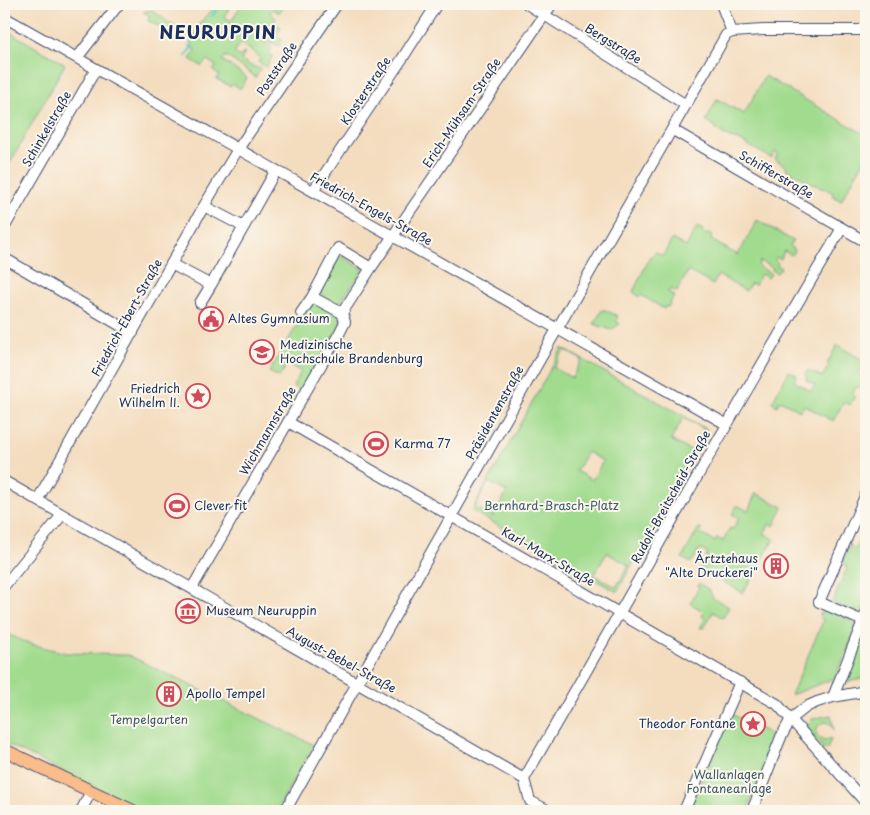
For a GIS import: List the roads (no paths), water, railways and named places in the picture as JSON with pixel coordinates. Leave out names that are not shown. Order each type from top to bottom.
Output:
[{"type":"main road","points":[[4,750],[133,811]]},
{"type":"street","points":[[76,58],[119,4]]},
{"type":"street","name":"Poststraße","points":[[238,149],[337,4]]},
{"type":"street","name":"Klosterstraße","points":[[313,191],[437,4]]},
{"type":"street","name":"Bergstraße","points":[[527,4],[686,105]]},
{"type":"street","name":"Erich-Mühsam-Straße","points":[[393,236],[552,4]]},
{"type":"street","points":[[720,4],[732,32],[866,30]]},
{"type":"street","name":"Friedrich-Engels-Straße","points":[[4,17],[726,424]]},
{"type":"street","name":"Präsidentenstraße","points":[[285,811],[557,328],[673,130],[721,43],[726,35],[732,32]]},
{"type":"street","name":"Schinkelstraße","points":[[4,228],[96,69]]},
{"type":"street","name":"Schifferstraße","points":[[673,130],[866,242]]},
{"type":"street","name":"Friedrich-Ebert-Straße","points":[[38,500],[238,149]]},
{"type":"street","points":[[200,303],[276,170]]},
{"type":"street","points":[[204,206],[244,227]]},
{"type":"street","name":"Rudolf-Breitscheid-Straße","points":[[524,779],[621,612],[726,424],[842,228]]},
{"type":"street","name":"Wichmannstraße","points":[[192,588],[339,334],[345,322],[342,313],[393,236]]},
{"type":"street","points":[[301,313],[312,297],[338,248],[371,268]]},
{"type":"street","points":[[4,258],[133,333]]},
{"type":"street","points":[[171,264],[211,285]]},
{"type":"street","points":[[312,297],[342,313]]},
{"type":"street","name":"Karl-Marx-Straße","points":[[288,422],[621,612],[777,704],[866,803]]},
{"type":"street","name":"August-Bebel-Straße","points":[[4,481],[524,779]]},
{"type":"street","points":[[833,697],[865,617],[819,602],[866,494]]},
{"type":"street","points":[[4,586],[62,515]]},
{"type":"street","points":[[684,811],[740,682]]},
{"type":"street","points":[[752,811],[781,737],[791,719],[806,707],[833,697],[866,691]]},
{"type":"street","points":[[524,779],[530,801],[549,811]]},
{"type":"street","points":[[81,811],[91,791]]},
{"type":"waterway","points":[[212,16],[218,9]]},
{"type":"waterway","points":[[186,56],[193,45]]},
{"type":"place","name":"Altes Gymnasium","points":[[211,319]]},
{"type":"place","name":"Medizinische Hochschule Brandenburg","points":[[262,352]]},
{"type":"place","name":"Friedrich Wilhelm II.","points":[[198,396]]},
{"type":"place","name":"Karma 77","points":[[376,444]]},
{"type":"place","name":"Clever fit","points":[[177,506]]},
{"type":"place","name":"Ärtztehaus \"Alte Druckerei\"","points":[[776,566]]},
{"type":"place","name":"Museum Neuruppin","points":[[188,611]]},
{"type":"place","name":"Apollo Tempel","points":[[169,694]]},
{"type":"place","name":"Theodor Fontane","points":[[753,724]]},
{"type":"district","name":"NEURUPPIN","points":[[218,33]]},
{"type":"park label","name":"Bernhard-Brasch-Platz","points":[[551,506]]},
{"type":"park label","name":"Tempelgarten","points":[[149,720]]},
{"type":"park label","name":"Wallanlagen Fontaneanlage","points":[[729,782]]}]
